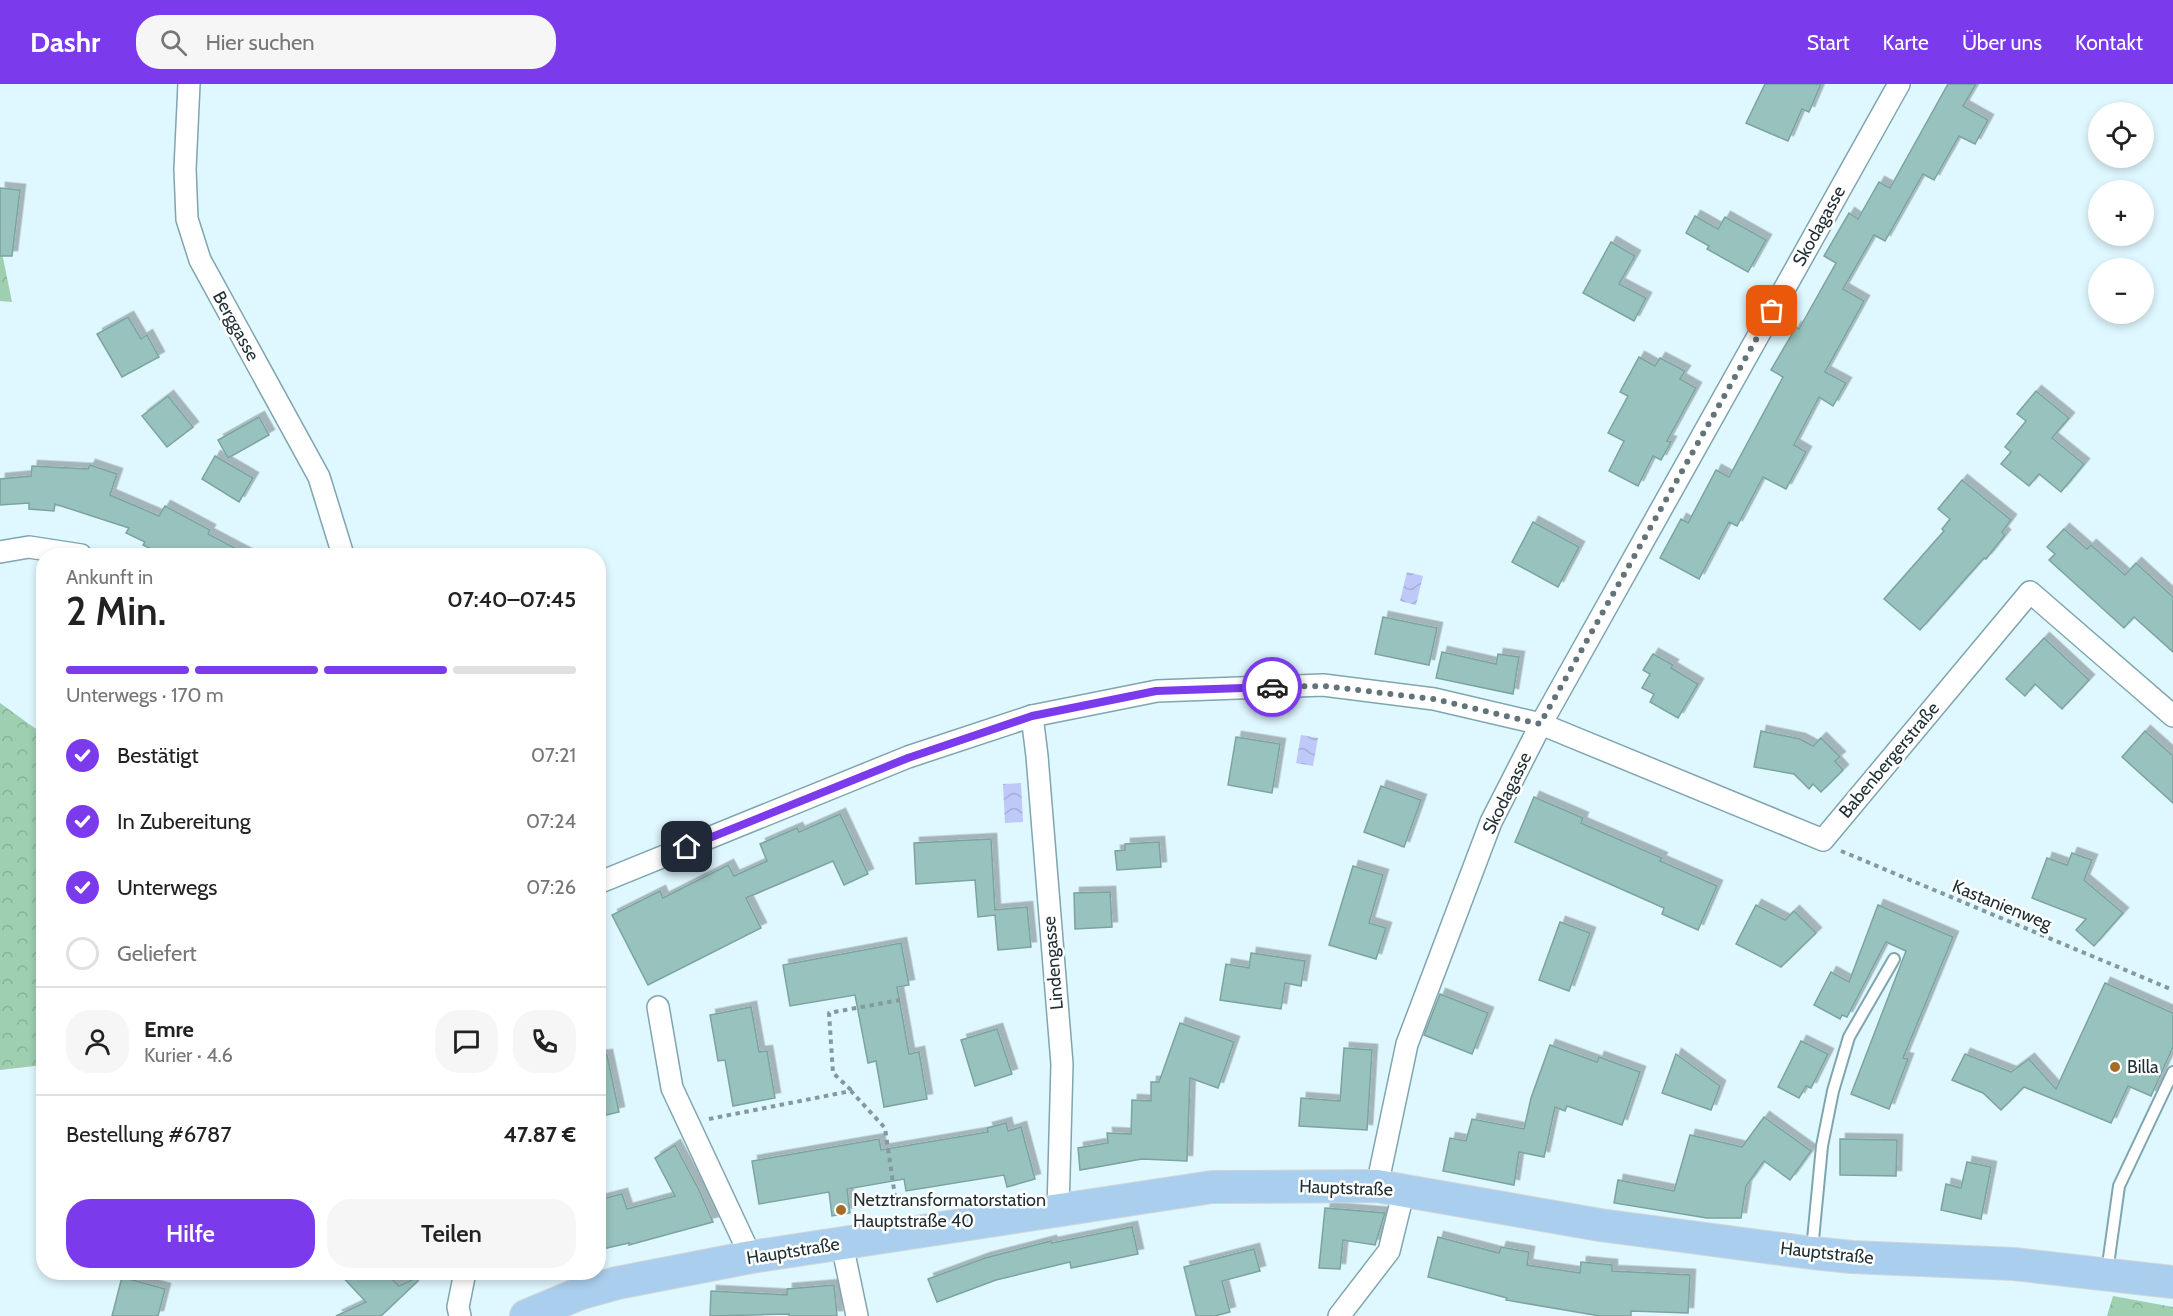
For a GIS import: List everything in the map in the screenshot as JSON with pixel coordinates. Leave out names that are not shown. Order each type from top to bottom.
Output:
[{"type":"main road","name":"Hauptstraße","points":[[526,1316],[581,1293],[617,1283],[751,1257],[1212,1187],[1390,1188],[1600,1225],[1812,1253],[1852,1257],[2013,1264],[2173,1282]]},
{"type":"street","name":"Berggasse","points":[[189,84],[185,169],[187,219],[200,260],[319,477],[341,548]]},
{"type":"street","name":"Skodagasse","points":[[1339,1316],[1389,1251],[1390,1188],[1407,1044],[1491,822],[1540,724],[1899,84]]},
{"type":"street","points":[[0,552],[29,547],[36,548]]},
{"type":"street","name":"Babenbergerstraße","points":[[1823,840],[2030,592],[2173,716]]},
{"type":"street","points":[[606,880],[908,758],[1032,716],[1156,691],[1323,686],[1434,699],[1540,724],[1823,840]]},
{"type":"street","name":"Lindengasse","points":[[1032,716],[1062,1064],[1058,1210]]},
{"type":"street","points":[[658,1008],[672,1088],[751,1257]]},
{"type":"street","points":[[842,1244],[857,1316]]},
{"type":"street","points":[[460,1316],[458,1306],[463,1280]]},
{"type":"lane","points":[[1812,1253],[1822,1146],[1833,1091],[1849,1037],[1894,959]]},
{"type":"lane","points":[[2107,1275],[2119,1186],[2173,1072]]},
{"type":"path","name":"Kastanienweg","points":[[1823,840],[1850,857],[2173,990]]},
{"type":"path","points":[[900,1000],[829,1013],[834,1073],[885,1128],[900,1234]]},
{"type":"path","points":[[689,1123],[851,1091]]},
{"type":"green space","points":[[0,253],[2,253],[12,302],[0,301]]},
{"type":"green space","points":[[0,703],[36,729],[36,1066],[0,1070]]},
{"type":"green space","points":[[2113,1296],[2173,1307],[2173,1316],[2107,1316]]},
{"type":"water","points":[[1407,572],[1423,576],[1416,605],[1400,601]]},
{"type":"water","points":[[1301,735],[1318,738],[1313,766],[1296,763]]},
{"type":"water","points":[[1021,783],[1023,822],[1005,823],[1003,784]]},
{"type":"building","points":[[1765,84],[1821,84],[1809,112],[1802,109],[1788,141],[1746,123]]},
{"type":"building","points":[[1948,84],[1976,84],[1963,106],[1988,120],[1975,144],[1959,136],[1934,180],[1923,174],[1885,241],[1874,235],[1843,289],[1864,301],[1825,372],[1846,383],[1833,406],[1819,397],[1794,445],[1806,452],[1786,489],[1763,477],[1737,526],[1729,522],[1699,579],[1660,558],[1681,519],[1688,523],[1716,470],[1729,477],[1783,377],[1771,370],[1796,327],[1799,329],[1836,263],[1824,256],[1849,213],[1858,219],[1879,182],[1890,188]]},
{"type":"building","points":[[0,188],[20,190],[12,256],[0,256]]},
{"type":"building","points":[[1695,216],[1718,229],[1725,217],[1766,240],[1748,272],[1707,249],[1709,246],[1686,233]]},
{"type":"building","points":[[1611,242],[1635,256],[1619,284],[1646,298],[1634,321],[1583,293]]},
{"type":"building","points":[[128,317],[141,339],[147,335],[159,357],[122,377],[97,334]]},
{"type":"building","points":[[1639,357],[1655,366],[1660,358],[1685,371],[1680,379],[1696,388],[1667,441],[1671,442],[1661,460],[1653,456],[1638,486],[1609,471],[1624,441],[1608,433],[1628,396],[1620,392]]},
{"type":"building","points":[[2036,391],[2069,418],[2052,438],[2084,464],[2061,492],[2039,474],[2029,486],[2001,464],[2011,452],[2005,447],[2026,421],[2017,414]]},
{"type":"building","points":[[168,396],[193,427],[167,447],[142,416]]},
{"type":"building","points":[[259,417],[269,435],[228,458],[218,440]]},
{"type":"building","points":[[215,456],[253,478],[239,502],[202,479]]},
{"type":"building","points":[[90,465],[117,474],[110,495],[159,516],[165,506],[210,530],[208,534],[235,548],[149,548],[143,545],[145,542],[126,533],[129,528],[55,504],[54,511],[29,509],[29,503],[0,505],[0,479],[31,476],[32,466],[88,469]]},
{"type":"building","points":[[1962,480],[2011,520],[2002,532],[2005,535],[1986,559],[1984,558],[1920,630],[1884,599],[1944,531],[1942,529],[1950,519],[1938,509]]},
{"type":"building","points":[[1533,522],[1579,547],[1558,587],[1512,562]]},
{"type":"building","points":[[2064,529],[2087,549],[2091,545],[2125,575],[2136,563],[2173,597],[2173,652],[2134,617],[2124,628],[2049,560],[2055,554],[2047,547]]},
{"type":"building","points":[[1383,617],[1437,628],[1429,665],[1375,654]]},
{"type":"building","points":[[2044,638],[2089,680],[2062,709],[2035,684],[2025,696],[2006,679]]},
{"type":"building","points":[[1442,652],[1496,664],[1498,654],[1519,657],[1513,694],[1436,678]]},
{"type":"building","points":[[1653,654],[1673,665],[1671,668],[1698,684],[1678,718],[1650,702],[1654,694],[1642,688],[1650,674],[1643,670]]},
{"type":"building","points":[[1761,731],[1800,739],[1813,746],[1821,738],[1840,757],[1835,761],[1843,770],[1821,792],[1813,784],[1809,789],[1794,774],[1754,767]]},
{"type":"building","points":[[2145,731],[2173,756],[2173,803],[2122,757]]},
{"type":"building","points":[[1236,737],[1280,744],[1272,793],[1228,785]]},
{"type":"building","points":[[1381,786],[1421,800],[1404,847],[1364,832]]},
{"type":"building","points":[[1534,797],[1583,818],[1581,823],[1662,858],[1660,861],[1717,886],[1698,930],[1662,914],[1664,908],[1515,842]]},
{"type":"building","points":[[840,814],[868,874],[844,885],[833,861],[746,898],[761,928],[648,985],[612,915],[660,891],[663,898],[728,865],[734,876],[767,861],[760,844],[797,828],[799,832]]},
{"type":"building","points":[[991,839],[995,910],[1027,907],[1031,947],[998,950],[995,915],[978,917],[975,880],[916,884],[914,843]]},
{"type":"building","points":[[1159,842],[1161,867],[1117,870],[1115,851],[1125,850],[1125,844]]},
{"type":"building","points":[[2072,853],[2092,860],[2084,880],[2123,913],[2094,946],[2076,930],[2086,919],[2032,898],[2047,858],[2067,865]]},
{"type":"building","points":[[1353,866],[1383,875],[1369,923],[1386,928],[1376,959],[1329,945]]},
{"type":"building","points":[[1110,892],[1112,927],[1075,929],[1074,893]]},
{"type":"building","points":[[1756,905],[1785,920],[1794,911],[1816,933],[1781,967],[1736,944]]},
{"type":"building","points":[[1878,905],[1953,937],[1903,1058],[1908,1059],[1889,1109],[1851,1094],[1906,951],[1886,942],[1847,1017],[1842,1015],[1840,1019],[1814,1005],[1831,972],[1849,982]]},
{"type":"building","points":[[1560,922],[1590,933],[1569,991],[1539,980]]},
{"type":"building","points":[[901,943],[909,985],[897,987],[909,1054],[919,1052],[927,1099],[884,1107],[876,1061],[868,1063],[855,995],[790,1006],[783,965]]},
{"type":"building","points":[[1251,953],[1305,961],[1301,986],[1285,983],[1281,1009],[1220,1000],[1226,964],[1249,968]]},
{"type":"building","name":"Billa","points":[[2105,983],[2173,1013],[2173,1047],[2151,1096],[2128,1086],[2111,1123],[2024,1087],[2001,1110],[1983,1093],[1952,1080],[1965,1054],[2011,1072],[2029,1059],[2056,1089]]},
{"type":"building","points":[[1440,994],[1488,1013],[1472,1054],[1424,1035]]},
{"type":"building","points":[[751,1007],[759,1052],[767,1051],[775,1098],[733,1106],[725,1060],[718,1061],[710,1015]]},
{"type":"building","points":[[1180,1023],[1234,1042],[1218,1088],[1190,1078],[1187,1161],[1142,1159],[1080,1170],[1078,1148],[1108,1143],[1107,1133],[1131,1134],[1132,1100],[1151,1101],[1151,1082],[1159,1082]]},
{"type":"building","points":[[997,1029],[1012,1074],[975,1086],[961,1040]]},
{"type":"building","points":[[1801,1041],[1828,1054],[1811,1088],[1806,1086],[1799,1098],[1778,1087]]},
{"type":"building","points":[[1550,1045],[1597,1062],[1599,1057],[1640,1072],[1622,1125],[1567,1106],[1565,1111],[1555,1107],[1544,1157],[1519,1152],[1514,1185],[1443,1171],[1450,1138],[1466,1141],[1472,1119],[1524,1129],[1531,1098]]},
{"type":"building","points":[[1344,1048],[1372,1050],[1367,1130],[1299,1126],[1301,1098],[1340,1101]]},
{"type":"building","points":[[1676,1054],[1720,1086],[1711,1110],[1662,1093]]},
{"type":"building","points":[[606,1055],[619,1112],[606,1115]]},
{"type":"building","points":[[1764,1117],[1811,1151],[1790,1180],[1764,1161],[1746,1186],[1741,1218],[1707,1218],[1614,1203],[1618,1180],[1674,1191],[1690,1135],[1742,1147]]},
{"type":"building","points":[[1006,1123],[1008,1131],[1021,1127],[1035,1179],[1007,1187],[1004,1175],[906,1191],[904,1179],[847,1189],[850,1213],[832,1216],[829,1192],[759,1204],[752,1161],[879,1139],[881,1150],[988,1132],[987,1128]]},
{"type":"building","points":[[1840,1139],[1897,1140],[1896,1176],[1840,1175]]},
{"type":"building","points":[[675,1145],[713,1222],[629,1245],[629,1243],[606,1248],[606,1198],[622,1194],[627,1209],[675,1196],[655,1158]]},
{"type":"building","points":[[1967,1162],[1991,1167],[1981,1219],[1941,1210],[1946,1184],[1961,1188]]},
{"type":"building","points":[[1325,1208],[1385,1213],[1375,1245],[1343,1240],[1340,1269],[1319,1268]]},
{"type":"building","points":[[1132,1227],[1138,1254],[1071,1268],[1070,1262],[996,1280],[937,1302],[928,1279],[985,1258],[1051,1241],[1052,1243]]},
{"type":"building","points":[[1438,1237],[1499,1253],[1501,1247],[1529,1252],[1527,1265],[1580,1273],[1581,1262],[1612,1265],[1612,1271],[1690,1275],[1688,1313],[1631,1311],[1631,1316],[1600,1316],[1506,1300],[1507,1298],[1428,1277]]},
{"type":"building","points":[[1254,1249],[1260,1271],[1222,1281],[1230,1312],[1215,1316],[1196,1316],[1184,1267]]},
{"type":"building","points":[[121,1280],[133,1280],[165,1289],[158,1316],[112,1316]]},
{"type":"building","points":[[345,1280],[393,1280],[399,1286],[412,1280],[418,1281],[381,1316],[336,1316],[366,1302]]},
{"type":"building","points":[[834,1285],[837,1316],[789,1316],[789,1314],[710,1316],[711,1291],[787,1295],[787,1289]]},
{"type":"way so far","points":[[1272,687],[1323,686],[1434,699],[1540,724],[1772,311]]},
{"type":"place","name":"Billa","points":[[2115,1067]]},
{"type":"place","name":"Netztransformatorstation Hauptstraße 40","points":[[841,1210]]},
{"type":"route","points":[[687,847],[908,758],[1032,716],[1156,691],[1272,687]]}]
